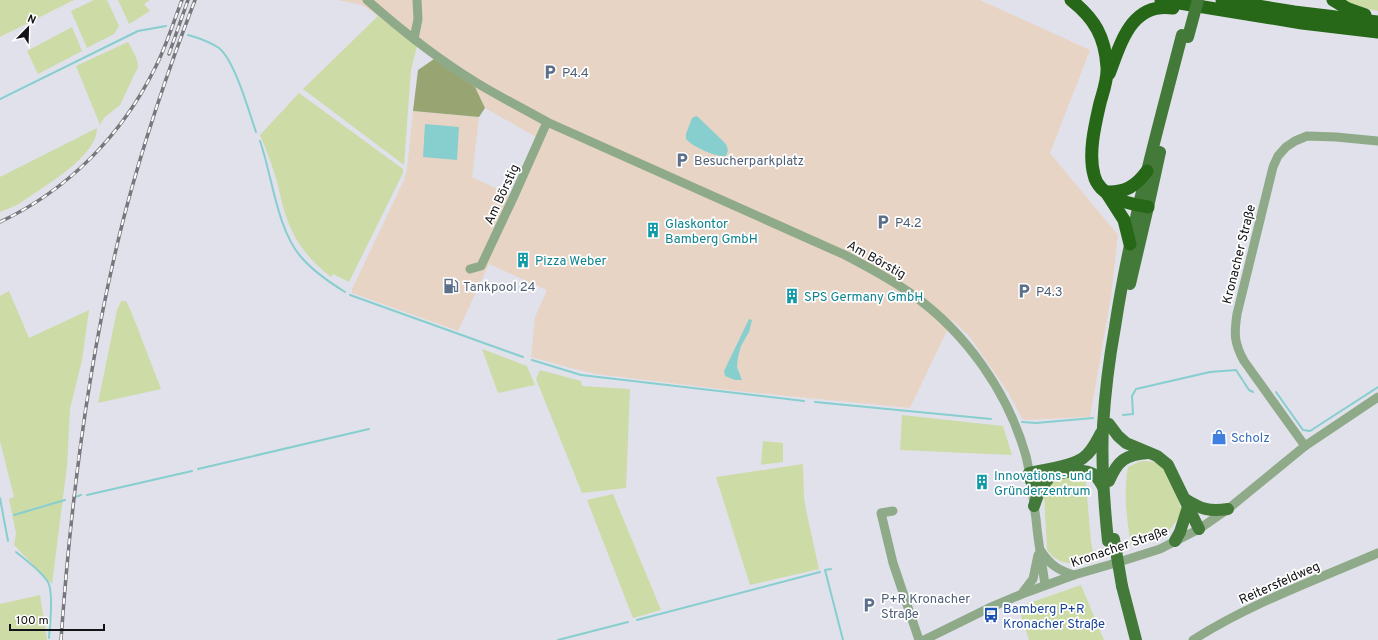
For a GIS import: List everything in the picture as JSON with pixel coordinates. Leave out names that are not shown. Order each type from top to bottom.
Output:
[{"type":"highway","points":[[1072,0],[1088,14],[1097,27],[1104,46],[1108,69],[1096,123],[1091,162],[1097,183],[1106,192],[1124,220],[1130,244]]},
{"type":"highway","points":[[1161,0],[1200,4],[1302,23],[1378,32]]},
{"type":"highway","points":[[1222,0],[1294,12],[1378,22]]},
{"type":"highway","points":[[1333,0],[1348,9],[1378,19]]},
{"type":"highway","points":[[1104,87],[1126,33],[1142,14],[1154,8],[1160,7],[1183,9],[1200,4]]},
{"type":"highway","points":[[1106,192],[1128,189],[1140,180],[1147,170]]},
{"type":"highway","points":[[1106,192],[1119,200],[1143,206]]},
{"type":"main road","points":[[1129,640],[1111,540],[1106,484],[1108,366],[1130,244],[1143,206],[1173,95],[1192,0]]},
{"type":"main road","points":[[1030,477],[1083,459],[1094,446],[1106,426],[1114,366],[1143,206],[1147,170],[1185,36],[1200,4]]},
{"type":"main road","points":[[1106,426],[1126,443],[1157,456],[1168,465],[1199,528]]},
{"type":"main road","points":[[1106,484],[1122,460],[1138,453],[1149,453]]},
{"type":"main road","points":[[1030,477],[1050,477],[1069,472],[1083,471],[1094,474],[1106,484]]},
{"type":"main road","points":[[1034,506],[1040,490],[1050,477]]},
{"type":"main road","points":[[1187,503],[1206,510],[1217,511],[1228,509]]},
{"type":"main road","points":[[1175,541],[1180,532],[1187,503]]},
{"type":"main road","points":[[1119,586],[1136,640]]},
{"type":"street","name":"Am Börstig","points":[[367,0],[414,39],[477,83],[547,122],[834,250],[888,279],[913,295],[948,325],[976,356],[990,377],[1003,399],[1016,428],[1026,456],[1030,477],[1045,585]]},
{"type":"street","points":[[414,39],[418,19],[417,0]]},
{"type":"street","name":"Am Börstig","points":[[470,269],[481,266],[547,122]]},
{"type":"street","name":"Kronacher Straße","points":[[1305,446],[1244,361],[1238,350],[1235,334],[1240,301],[1273,167],[1278,156],[1295,140],[1307,136],[1378,141]]},
{"type":"street","name":"Kronacher Straße","points":[[924,640],[1022,594],[1074,575],[1160,549],[1175,541],[1199,528],[1228,509],[1305,446],[1378,397]]},
{"type":"street","points":[[893,511],[881,513],[893,563],[919,640]]},
{"type":"street","points":[[1040,548],[1051,565],[1074,575]]},
{"type":"street","points":[[1022,594],[1033,579],[1040,548]]},
{"type":"street","name":"Reitersfeldweg","points":[[1193,640],[1273,598],[1378,553]]},
{"type":"shaded area","points":[[337,0],[980,0],[1090,50],[1050,153],[1118,235],[1111,296],[1090,417],[1023,420],[1008,392],[969,336],[952,320],[910,408],[736,391],[596,374],[531,357],[535,317],[547,290],[489,264],[458,331],[352,293],[352,289],[404,180],[407,169],[413,111],[479,117],[472,177],[510,195],[536,137],[485,108],[475,87],[378,16],[362,5]]},
{"type":"green space","points":[[0,0],[74,0],[0,37]]},
{"type":"green space","points":[[94,0],[107,0],[119,26],[114,34],[87,48],[71,11]]},
{"type":"green space","points":[[118,0],[150,0],[144,4],[150,11],[129,24]]},
{"type":"green space","points":[[1342,0],[1378,0],[1378,11],[1358,7]]},
{"type":"green space","points":[[378,16],[417,46],[411,70],[404,165],[303,89]]},
{"type":"green space","points":[[72,27],[82,51],[38,74],[27,51]]},
{"type":"green space","points":[[128,42],[136,57],[138,67],[120,105],[104,118],[100,125],[76,66]]},
{"type":"green space","points":[[434,59],[475,87],[485,108],[479,117],[413,111],[418,70]]},
{"type":"green space","points":[[299,93],[403,169],[403,173],[349,282],[333,274],[331,277],[323,271],[304,250],[293,234],[286,216],[276,177],[260,135]]},
{"type":"green space","points":[[97,128],[91,146],[75,164],[20,203],[0,212],[0,177]]},
{"type":"green space","points":[[9,291],[29,338],[89,310],[82,360],[70,409],[67,466],[52,584],[14,545],[16,533],[9,499],[14,497],[0,441],[0,296]]},
{"type":"green space","points":[[121,301],[126,301],[131,311],[161,389],[98,403],[117,310]]},
{"type":"green space","points":[[482,349],[527,366],[535,385],[498,393]]},
{"type":"green space","points":[[540,370],[581,381],[582,386],[630,389],[626,488],[582,493],[536,379]]},
{"type":"green space","points":[[902,415],[1003,426],[1012,455],[900,450]]},
{"type":"green space","points":[[763,441],[783,443],[783,462],[761,465]]},
{"type":"green space","points":[[1141,461],[1154,462],[1164,470],[1172,484],[1182,513],[1168,532],[1131,546],[1126,506],[1128,467]]},
{"type":"green space","points":[[803,464],[804,497],[819,569],[750,585],[716,477]]},
{"type":"green space","points":[[1080,476],[1085,479],[1086,484],[1091,542],[1095,562],[1075,564],[1062,562],[1056,559],[1047,549],[1044,495],[1046,489],[1053,482],[1063,478]]},
{"type":"green space","points":[[613,494],[661,610],[633,618],[587,500]]},
{"type":"green space","points":[[1081,585],[1104,640],[1029,640],[1018,607]]},
{"type":"green space","points":[[40,595],[47,640],[0,640],[0,604]]},
{"type":"water","points":[[696,116],[726,144],[728,150],[726,156],[716,155],[704,151],[686,139],[686,134],[692,118]]},
{"type":"water","points":[[425,124],[459,127],[457,160],[423,157]]},
{"type":"water","points":[[749,319],[752,320],[749,332],[741,346],[738,357],[737,367],[742,380],[735,380],[725,376],[724,371]]},
{"type":"waterway","points":[[0,99],[138,31],[166,26]]},
{"type":"waterway","points":[[188,35],[212,44],[219,48],[225,55],[231,64],[241,87],[256,132]]},
{"type":"waterway","points":[[260,141],[281,218],[294,247],[312,268],[345,292]]},
{"type":"waterway","points":[[350,295],[523,357]]},
{"type":"waterway","points":[[532,360],[581,375],[804,401]]},
{"type":"waterway","points":[[1123,415],[1133,414],[1132,396],[1136,389],[1210,372],[1236,370],[1249,390],[1253,392]]},
{"type":"waterway","points":[[1276,392],[1303,430],[1310,431],[1378,387]]},
{"type":"waterway","points":[[815,402],[991,419]]},
{"type":"waterway","points":[[1022,422],[1036,423],[1093,418]]},
{"type":"waterway","points":[[198,469],[369,429]]},
{"type":"waterway","points":[[87,495],[192,471]]},
{"type":"waterway","points":[[75,497],[81,495]]},
{"type":"waterway","points":[[0,498],[8,541]]},
{"type":"waterway","points":[[14,515],[65,500]]},
{"type":"waterway","points":[[16,552],[38,570],[48,582],[50,587],[51,617],[49,638]]},
{"type":"waterway","points":[[831,569],[825,570],[843,640]]},
{"type":"waterway","points":[[637,620],[820,572]]},
{"type":"waterway","points":[[558,640],[628,622]]},
{"type":"railway","points":[[0,222],[25,209],[48,194],[91,158],[109,138],[142,93],[159,60],[182,0]]},
{"type":"railway","points":[[169,54],[188,0]]},
{"type":"railway","points":[[61,640],[70,532],[83,425],[101,318],[112,265],[148,132],[195,0]]},
{"type":"place","name":"P4.4","points":[[550,72]]},
{"type":"place","name":"Besucherparkplatz","points":[[682,160]]},
{"type":"place","name":"P4.2","points":[[883,222]]},
{"type":"place","name":"Glaskontor Bamberg GmbH","points":[[653,230]]},
{"type":"place","name":"Pizza Weber","points":[[523,260]]},
{"type":"place","name":"Tankpool 24","points":[[451,286]]},
{"type":"place","name":"P4.3","points":[[1024,291]]},
{"type":"place","name":"SPS Germany GmbH","points":[[792,296]]},
{"type":"place","name":"Scholz","points":[[1219,437]]},
{"type":"place","name":"Innovations- und Gründerzentrum","points":[[982,482]]},
{"type":"place","name":"P+R Kronacher Straße","points":[[869,605]]},
{"type":"place","name":"Bamberg P+R Kronacher Straße","points":[[991,615]]}]
